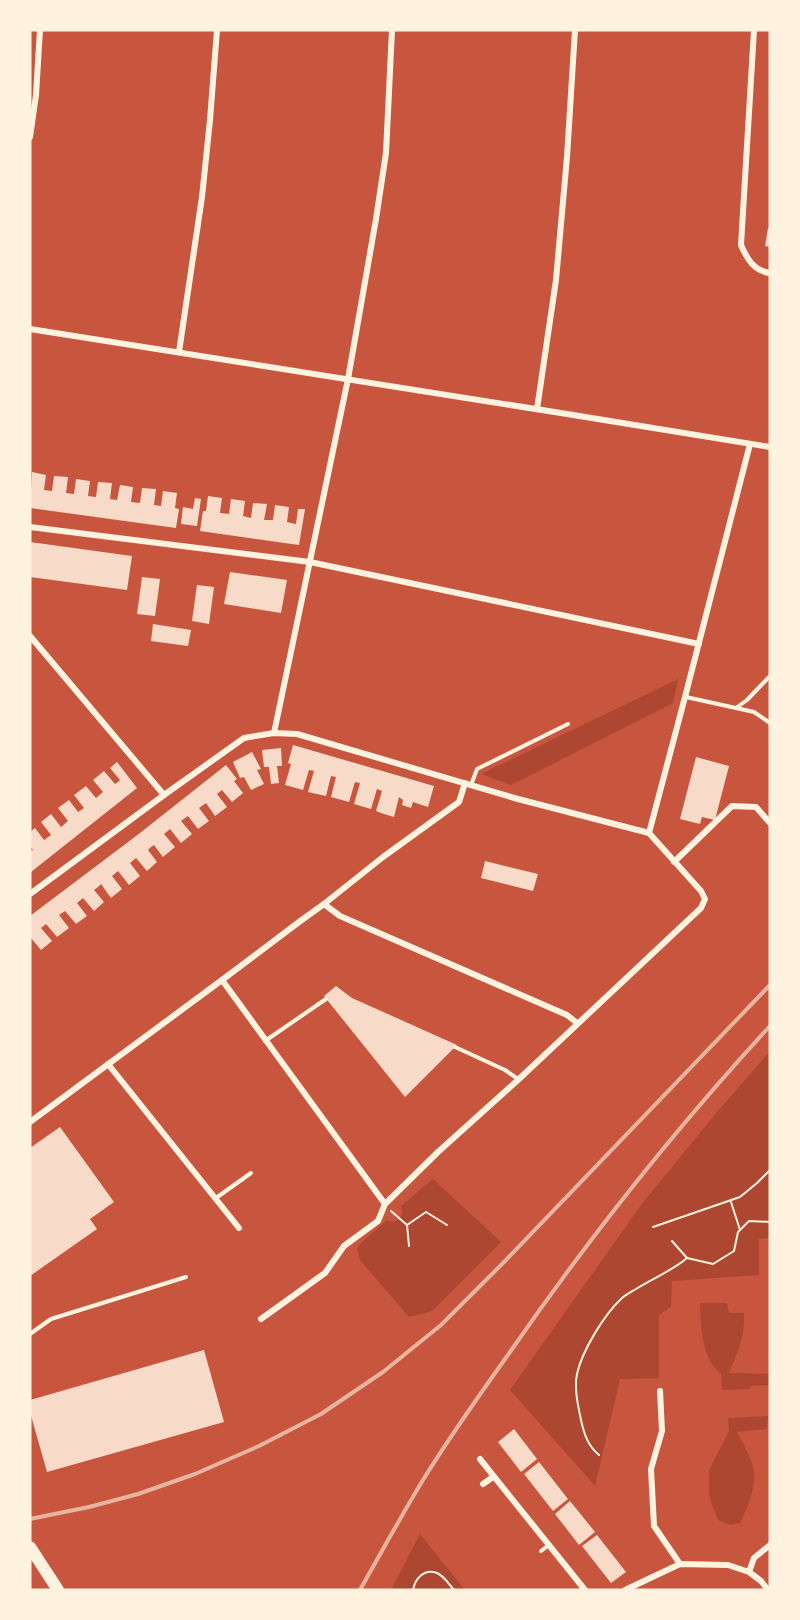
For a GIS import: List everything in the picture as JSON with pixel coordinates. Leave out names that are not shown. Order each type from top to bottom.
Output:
[{"type":"main road","points":[[30,1547],[58,1590]]},
{"type":"street","points":[[30,137],[36,95],[40,30]]},
{"type":"street","points":[[179,352],[202,197],[217,30]]},
{"type":"street","points":[[274,733],[348,379],[386,153],[393,30]]},
{"type":"street","points":[[537,409],[556,280],[575,30]]},
{"type":"street","points":[[754,30],[741,245],[754,266],[763,272],[770,273]]},
{"type":"street","points":[[30,329],[770,447]]},
{"type":"street","points":[[649,833],[750,444]]},
{"type":"street","points":[[30,527],[310,562],[699,644]]},
{"type":"street","points":[[30,636],[164,795]]},
{"type":"street","points":[[30,893],[244,738],[274,733],[297,734],[468,784],[649,833],[701,891],[705,899],[701,908],[438,1152],[385,1204],[378,1221],[344,1246],[325,1273],[261,1319]]},
{"type":"street","points":[[30,1122],[459,802],[468,784]]},
{"type":"street","points":[[674,862],[732,806],[756,807],[770,823]]},
{"type":"street","points":[[324,904],[340,916],[567,1015],[578,1023]]},
{"type":"street","points":[[222,980],[385,1204]]},
{"type":"street","points":[[108,1064],[239,1228]]},
{"type":"street","points":[[660,1391],[662,1431],[651,1469],[654,1526],[680,1564]]},
{"type":"street","points":[[480,1459],[585,1590]]},
{"type":"street","points":[[483,1484],[493,1476]]},
{"type":"street","points":[[749,1572],[754,1558],[770,1545]]},
{"type":"street","points":[[625,1590],[680,1564],[728,1565],[749,1572],[768,1590]]},
{"type":"lane","points":[[736,708],[770,676]]},
{"type":"lane","points":[[685,697],[754,712],[770,723]]},
{"type":"lane","points":[[468,784],[477,769],[568,724]]},
{"type":"lane","points":[[266,1041],[326,999]]},
{"type":"lane","points":[[455,1047],[519,1079]]},
{"type":"lane","points":[[216,1198],[251,1173]]},
{"type":"lane","points":[[30,1335],[51,1319],[186,1277]]},
{"type":"lane","points":[[541,1551],[549,1545]]},
{"type":"path","points":[[653,1227],[740,1197],[770,1170]]},
{"type":"path","points":[[730,1201],[740,1230]]},
{"type":"path","points":[[385,1204],[407,1225],[409,1246]]},
{"type":"path","points":[[407,1225],[426,1212],[447,1225]]},
{"type":"path","points":[[672,1241],[687,1258],[713,1264],[734,1251],[738,1232],[749,1221],[770,1222]]},
{"type":"path","points":[[599,1455],[590,1448],[576,1398],[577,1374],[590,1342],[621,1298],[675,1268],[687,1258]]},
{"type":"path","points":[[413,1590],[419,1576],[427,1573],[435,1573],[454,1590]]},
{"type":"shaded area","points":[[678,679],[673,703],[511,785],[481,774]]},
{"type":"shaded area","points":[[770,1051],[770,1238],[759,1239],[759,1275],[672,1281],[671,1307],[659,1315],[659,1378],[620,1379],[595,1486],[510,1390],[641,1205]]},
{"type":"shaded area","points":[[433,1179],[501,1242],[432,1311],[409,1317],[360,1260],[357,1248],[387,1220],[397,1221],[402,1214],[401,1206]]},
{"type":"shaded area","points":[[700,1303],[727,1303],[729,1313],[744,1313],[742,1337],[729,1373],[770,1374],[770,1385],[751,1386],[750,1389],[722,1390],[721,1374],[709,1359],[703,1341]]},
{"type":"shaded area","points":[[768,1416],[767,1429],[737,1432],[751,1462],[754,1485],[740,1523],[730,1525],[718,1520],[712,1505],[709,1495],[709,1470],[729,1431],[728,1418]]},
{"type":"shaded area","points":[[420,1534],[465,1590],[391,1590]]},
{"type":"building","points":[[768,228],[770,229],[770,247],[765,246]]},
{"type":"building","points":[[32,472],[46,475],[44,490],[52,491],[54,476],[68,477],[66,493],[74,494],[76,479],[90,481],[88,496],[96,497],[98,482],[112,483],[110,499],[117,500],[120,485],[133,487],[131,502],[140,503],[142,488],[156,489],[154,505],[161,506],[163,491],[177,493],[175,508],[179,509],[176,528],[30,508]]},
{"type":"building","points":[[208,496],[222,498],[220,513],[229,514],[231,499],[245,501],[243,516],[251,518],[253,503],[267,504],[264,520],[273,520],[275,505],[289,507],[287,522],[296,524],[298,509],[305,509],[299,545],[200,531]]},
{"type":"building","points":[[195,498],[201,499],[197,526],[181,524],[183,507],[193,509]]},
{"type":"building","points":[[30,542],[132,556],[127,590],[30,577]]},
{"type":"building","points":[[230,572],[287,580],[281,613],[224,604]]},
{"type":"building","points":[[142,577],[160,579],[155,616],[137,614]]},
{"type":"building","points":[[197,585],[214,587],[209,624],[192,621]]},
{"type":"building","points":[[153,624],[191,630],[188,646],[151,641]]},
{"type":"building","points":[[293,745],[434,786],[428,807],[413,802],[411,808],[402,805],[403,800],[399,797],[394,817],[384,814],[376,811],[382,791],[377,789],[371,809],[354,804],[360,783],[355,782],[349,802],[331,797],[336,777],[331,776],[326,796],[308,792],[314,771],[309,770],[303,790],[285,785]]},
{"type":"building","points":[[281,748],[282,766],[277,766],[279,783],[271,784],[269,767],[264,767],[262,750]]},
{"type":"building","points":[[252,752],[261,769],[257,770],[264,784],[251,790],[244,777],[240,778],[233,762]]},
{"type":"building","points":[[696,757],[729,766],[715,820],[702,817],[700,824],[680,819]]},
{"type":"building","points":[[117,762],[137,788],[31,872],[30,852],[33,850],[30,846],[30,832],[35,828],[44,840],[51,835],[41,822],[51,814],[61,827],[68,821],[58,808],[69,800],[78,812],[84,808],[74,795],[86,786],[96,798],[103,792],[93,780],[104,771],[115,784],[118,782],[120,780],[110,768]]},
{"type":"building","points":[[226,765],[237,779],[234,781],[243,793],[232,802],[222,790],[217,794],[227,807],[215,816],[206,803],[199,808],[209,821],[198,829],[188,816],[181,821],[192,834],[181,843],[170,829],[164,834],[175,847],[163,857],[154,845],[151,847],[148,850],[157,862],[147,871],[136,858],[130,863],[140,876],[129,885],[118,871],[112,876],[122,889],[111,898],[101,884],[94,890],[104,902],[94,911],[83,898],[77,903],[87,916],[76,924],[65,911],[59,915],[69,928],[57,937],[46,924],[41,928],[52,941],[41,950],[30,937],[30,916]]},
{"type":"building","points":[[485,861],[538,874],[533,891],[481,878]]},
{"type":"building","points":[[336,986],[352,998],[457,1045],[405,1097],[324,996]]},
{"type":"building","points":[[60,1127],[114,1202],[90,1219],[97,1229],[30,1276],[30,1148]]},
{"type":"building","points":[[204,1350],[224,1422],[47,1472],[30,1412],[30,1400]]},
{"type":"building","points":[[514,1429],[537,1459],[521,1472],[498,1442]]},
{"type":"building","points":[[539,1462],[568,1499],[553,1511],[524,1474]]},
{"type":"building","points":[[570,1501],[595,1532],[579,1545],[555,1514]]},
{"type":"building","points":[[597,1535],[626,1572],[611,1583],[582,1546]]},
{"type":"railway","points":[[30,1519],[138,1494],[195,1474],[259,1446],[321,1414],[383,1372],[441,1325],[770,985]]},
{"type":"railway","points":[[360,1590],[433,1464],[540,1309],[634,1184],[770,1026]]}]
